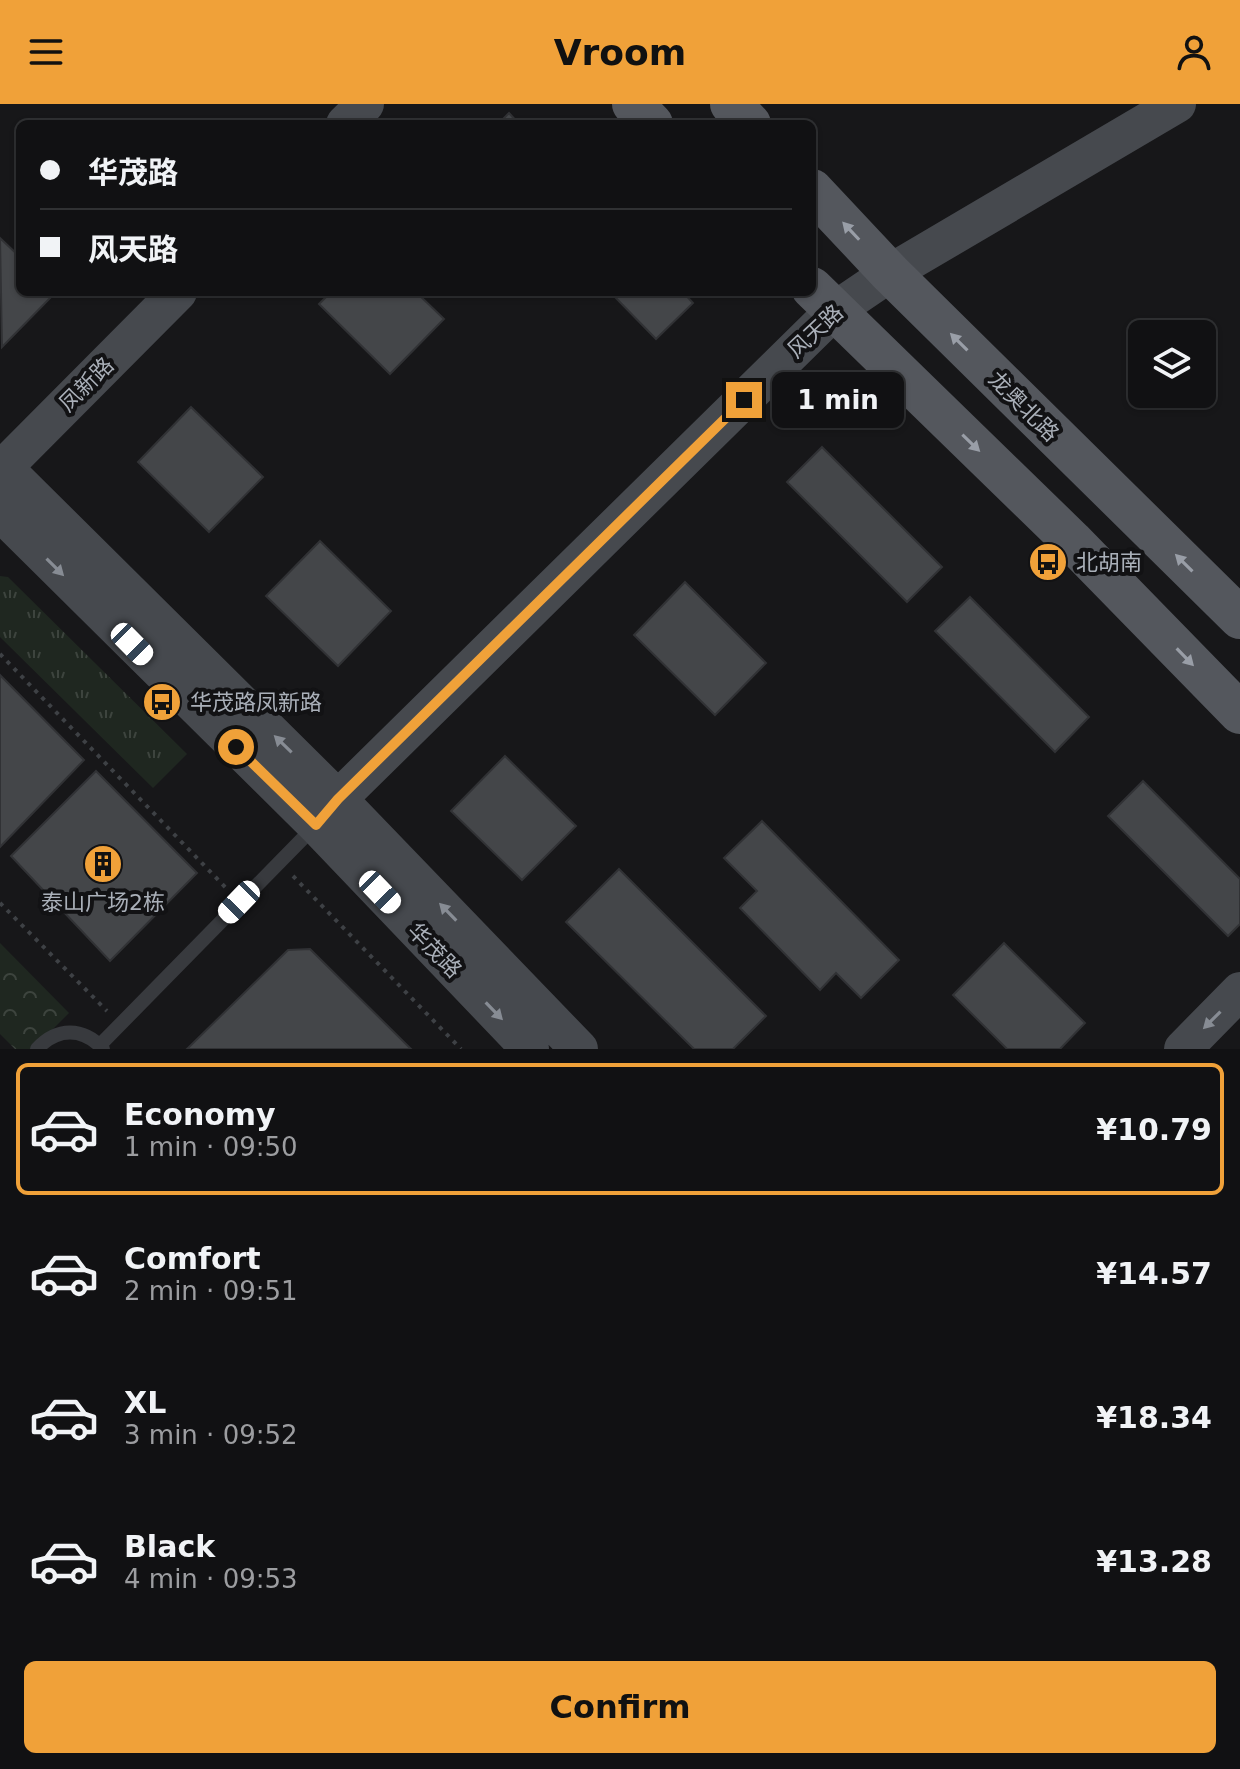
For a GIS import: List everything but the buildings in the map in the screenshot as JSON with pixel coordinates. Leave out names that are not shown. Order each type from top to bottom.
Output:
[{"type":"main road","points":[[633,104],[648,120]]},
{"type":"main road","points":[[731,104],[746,120]]},
{"type":"main road","name":"龙奥北路","points":[[816,194],[890,273],[1240,618]]},
{"type":"main road","points":[[823,300],[1072,541],[1240,713]]},
{"type":"street","points":[[349,120],[365,104]]},
{"type":"street","name":"风天路","points":[[327,812],[823,300],[890,273],[1177,104]]},
{"type":"street","name":"凤新路","points":[[1,470],[174,296]]},
{"type":"street","points":[[1,470],[327,812]]},
{"type":"street","name":"华茂路","points":[[0,512],[327,812],[579,1049]]},
{"type":"street","name":"华茂路","points":[[327,812],[530,1049]]},
{"type":"street","points":[[1183,1049],[1240,991]]},
{"type":"lane","points":[[37,1049],[46,1039],[70,1031],[83,1034],[101,1047],[327,812]]},
{"type":"path","points":[[0,654],[239,902]]},
{"type":"path","points":[[278,861],[461,1049]]},
{"type":"path","points":[[0,903],[120,1025]]},
{"type":"green space","points":[[0,576],[8,577],[187,754],[153,788],[0,637]]},
{"type":"green space","points":[[0,943],[69,1013],[33,1049],[15,1049],[0,1034]]},
{"type":"place","name":"北胡南","points":[[1048,562]]},
{"type":"place","name":"华茂路凤新路","points":[[162,702]]},
{"type":"place","name":"泰山广场2栋","points":[[103,864]]},
{"type":"route","points":[[236,747],[316,825],[338,799],[744,400]]}]
